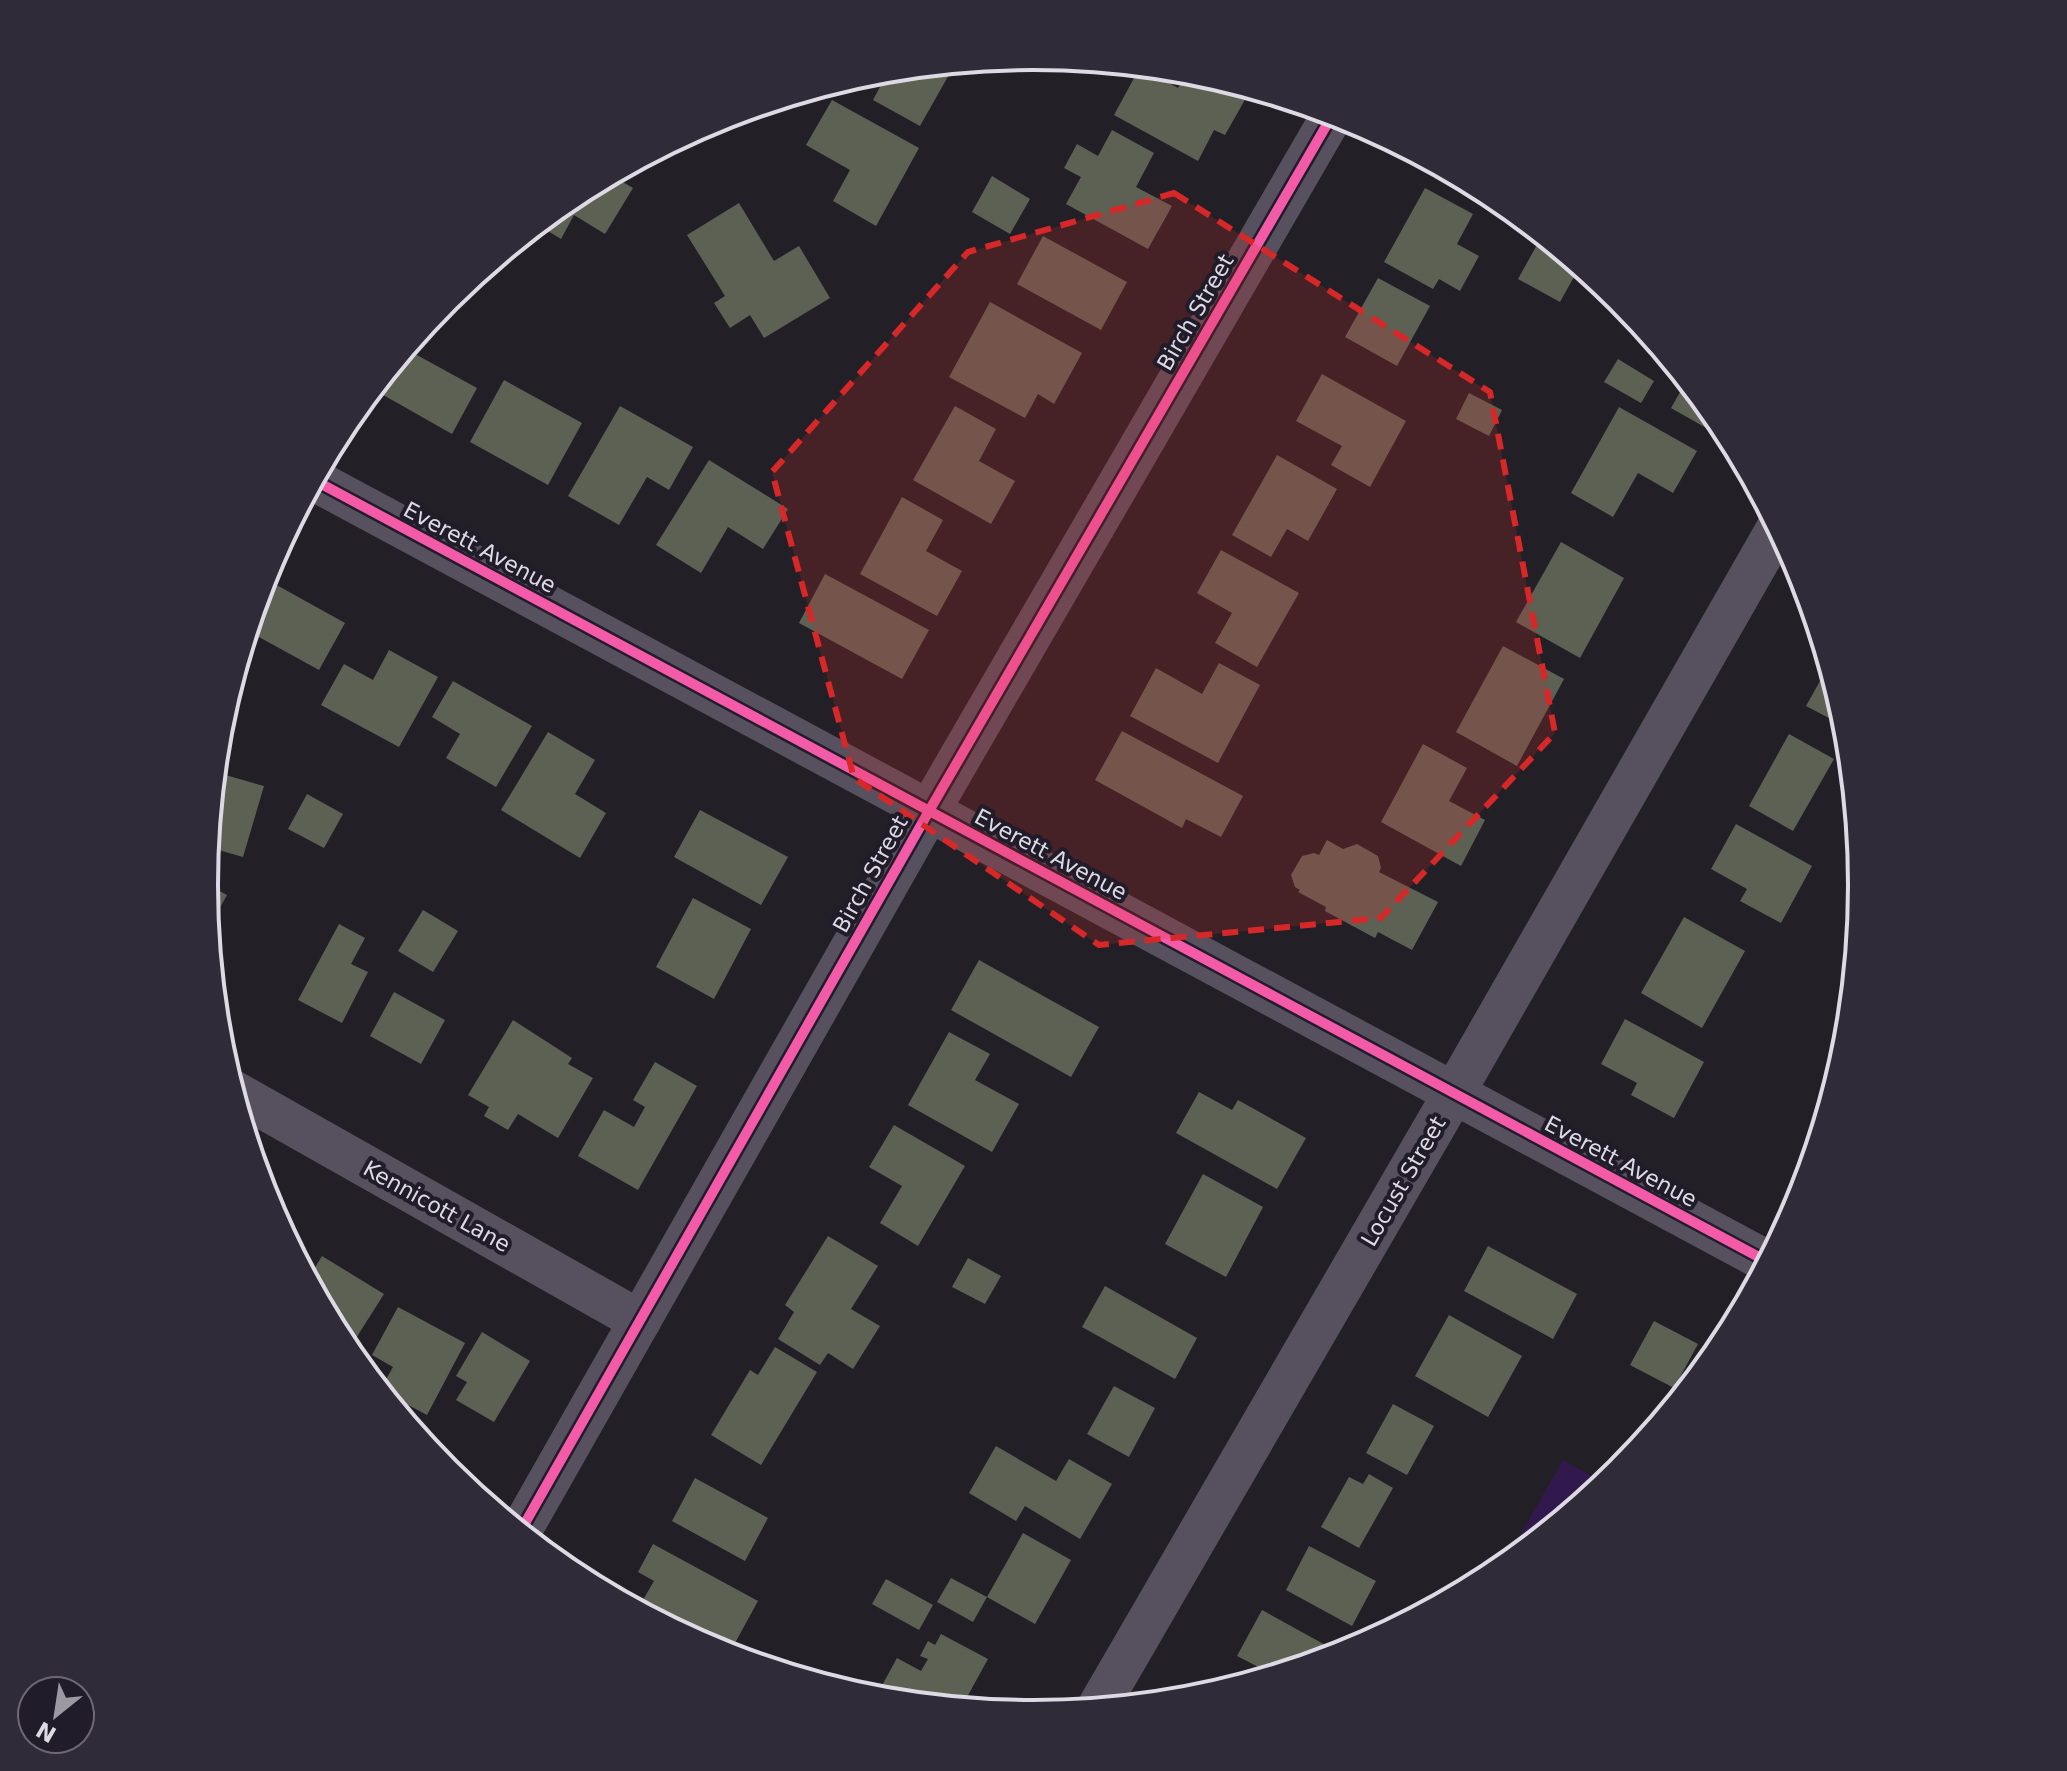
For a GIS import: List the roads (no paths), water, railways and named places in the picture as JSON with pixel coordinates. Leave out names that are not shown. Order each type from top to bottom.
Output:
[{"type":"street","name":"Birch Street","points":[[525,1523],[929,811],[1327,125]]},
{"type":"street","name":"Everett Avenue","points":[[323,485],[1759,1257]]},
{"type":"street","name":"Locust Street","points":[[1104,1697],[1771,539]]},
{"type":"street","name":"Kennicott Lane","points":[[246,1099],[640,1321]]}]
